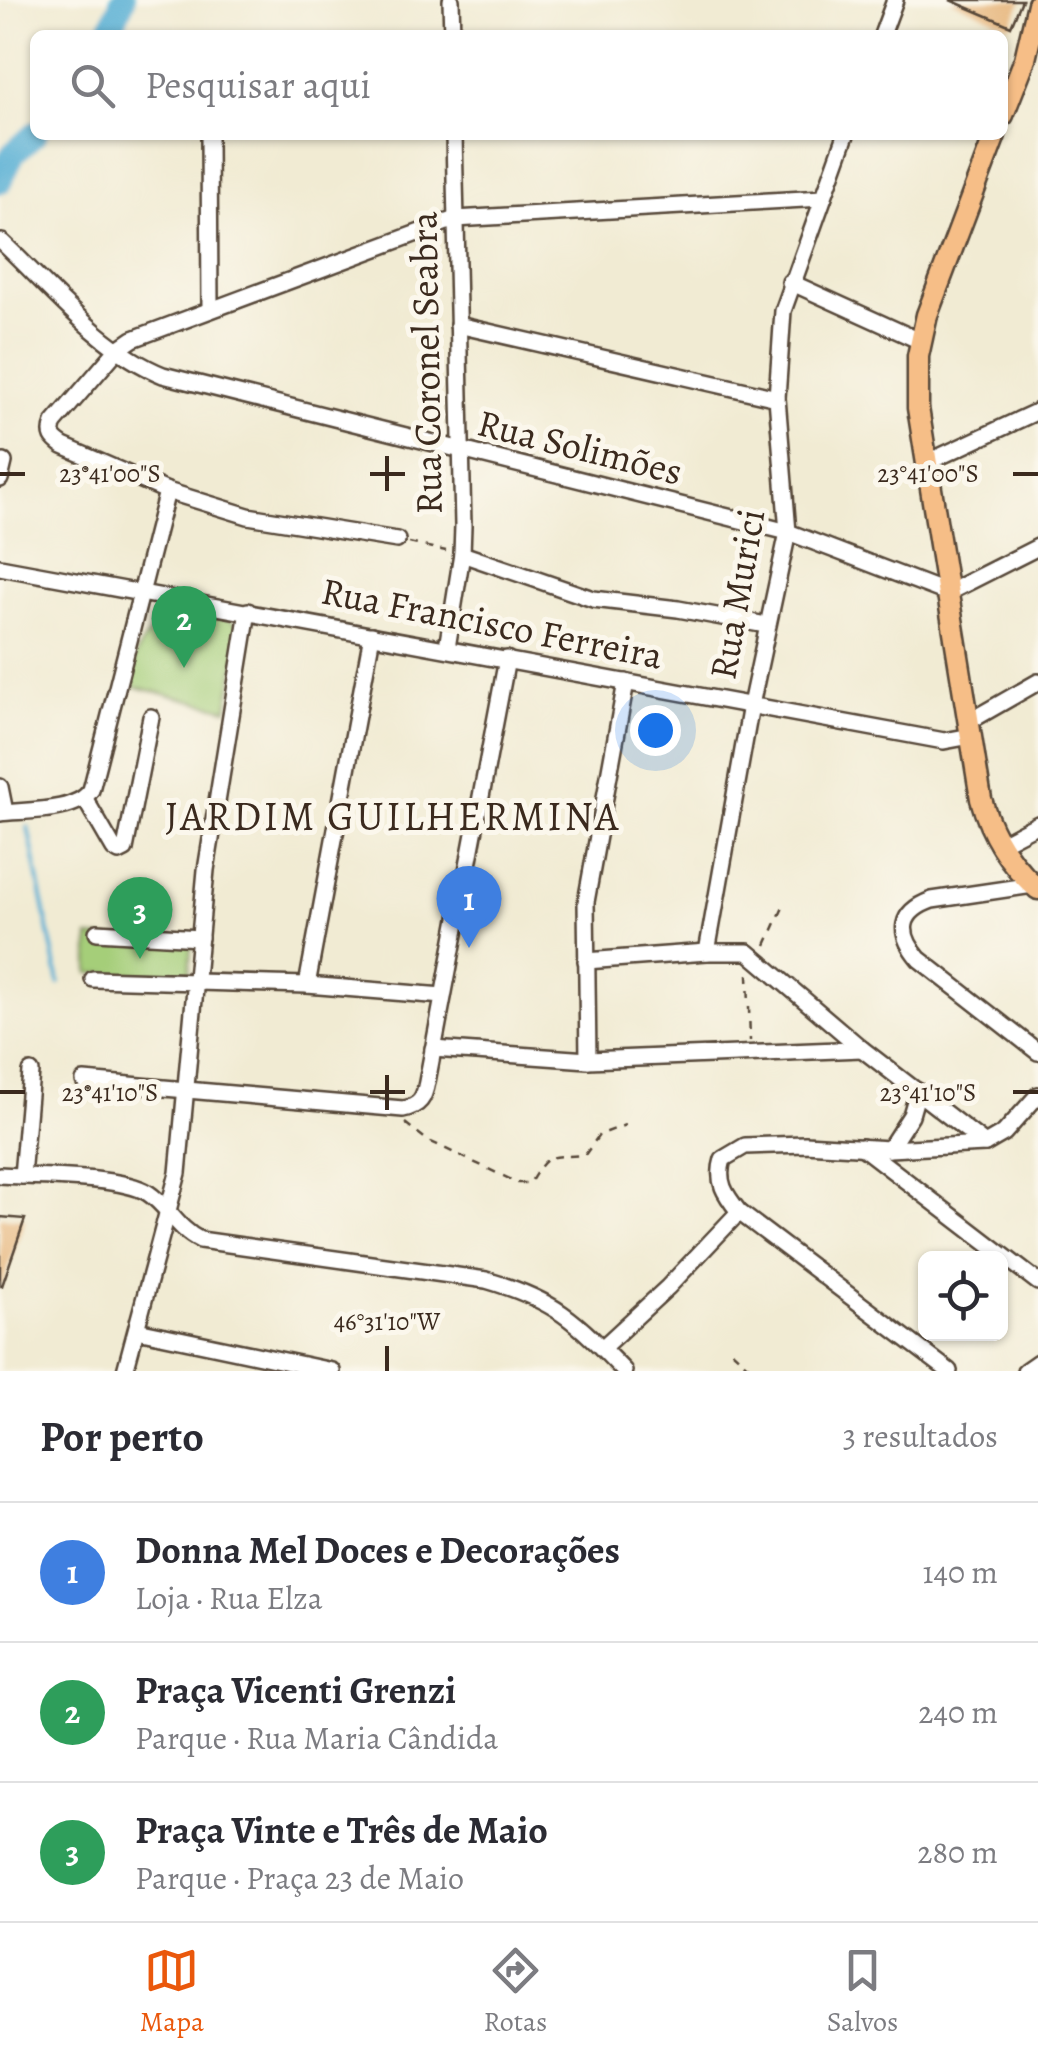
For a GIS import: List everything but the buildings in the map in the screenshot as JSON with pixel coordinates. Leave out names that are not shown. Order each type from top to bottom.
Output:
[{"type":"main road","points":[[1008,107],[1032,62],[1038,4]]},
{"type":"main road","points":[[993,140],[927,315],[920,341],[918,408],[981,799],[998,844],[1036,887]]},
{"type":"street","points":[[450,0],[452,30]]},
{"type":"street","points":[[884,30],[895,0]]},
{"type":"street","points":[[210,140],[210,308]]},
{"type":"street","name":"Rua Coronel Seabra","points":[[447,648],[462,554],[454,140]]},
{"type":"street","name":"Rua Murici","points":[[707,952],[766,625],[788,532],[777,398],[783,311],[790,282],[844,140]]},
{"type":"street","points":[[397,540],[248,516],[167,491],[63,446],[52,438],[50,431],[117,350],[133,339],[455,219],[823,198]]},
{"type":"street","name":"Rua Solimões","points":[[2,242],[117,350],[163,375],[788,532],[947,593]]},
{"type":"street","points":[[790,282],[920,341]]},
{"type":"street","points":[[458,325],[777,398]]},
{"type":"street","points":[[926,463],[1038,411]]},
{"type":"street","points":[[0,480],[4,462]]},
{"type":"street","points":[[85,799],[96,774],[167,491]]},
{"type":"street","points":[[947,593],[1038,547]]},
{"type":"street","points":[[462,554],[593,598],[766,625]]},
{"type":"street","name":"Rua Francisco Ferreira","points":[[0,566],[944,740],[970,729]]},
{"type":"street","points":[[124,1371],[178,1173],[206,870],[248,611]]},
{"type":"street","points":[[306,984],[372,634]]},
{"type":"street","points":[[84,1081],[409,1108],[424,1098],[507,659]]},
{"type":"street","points":[[588,1060],[586,902],[626,682]]},
{"type":"street","points":[[970,729],[1038,682]]},
{"type":"street","points":[[85,799],[114,849],[124,850],[152,717]]},
{"type":"street","points":[[0,788],[2,812],[85,799]]},
{"type":"street","points":[[998,844],[1038,824]]},
{"type":"street","points":[[1036,887],[932,900],[916,906],[907,915],[905,936],[919,959],[1038,1052]]},
{"type":"street","points":[[97,932],[200,938]]},
{"type":"street","points":[[586,961],[707,952],[754,956],[862,1049],[986,1144]]},
{"type":"street","points":[[93,978],[306,984],[443,996]]},
{"type":"street","points":[[433,1049],[588,1060],[862,1049]]},
{"type":"street","points":[[22,1176],[31,1072]]},
{"type":"street","points":[[889,1149],[911,1115],[918,1091]]},
{"type":"street","points":[[949,1371],[739,1212],[722,1191],[723,1159],[745,1146],[889,1149],[986,1144],[1004,1133],[1038,1095]]},
{"type":"street","points":[[862,1147],[1038,1281]]},
{"type":"street","points":[[0,1175],[136,1187],[156,1199],[183,1232],[200,1240],[486,1280],[526,1292],[549,1302],[624,1371]]},
{"type":"street","points":[[602,1348],[668,1287],[739,1212]]},
{"type":"street","points":[[137,1330],[332,1371]]},
{"type":"street","points":[[1025,1371],[1038,1362]]},
{"type":"path","points":[[397,540],[462,554]]},
{"type":"path","points":[[750,1055],[754,956],[785,903]]},
{"type":"path","points":[[409,1108],[405,1123],[427,1140],[518,1183],[530,1183],[545,1158],[585,1155],[599,1136],[625,1124]]},
{"type":"path","points":[[732,1351],[754,1371]]},
{"type":"green space","points":[[174,611],[229,619],[242,628],[227,709],[127,685],[142,643]]},
{"type":"green space","points":[[89,937],[191,944],[189,976],[89,973]]},
{"type":"waterway","points":[[110,30],[123,0]]},
{"type":"waterway","points":[[0,181],[13,154],[30,139]]},
{"type":"waterway","points":[[28,827],[59,983]]},
{"type":"place","name":"Praça Vicenti Grenzi","points":[[184,668]]},
{"type":"place","name":"Donna Mel Doces e Decorações","points":[[469,948]]},
{"type":"place","name":"Praça Vinte e Três de Maio","points":[[140,959]]},
{"type":"district","name":"JARDIM GUILHERMINA","points":[[393,816]]}]
